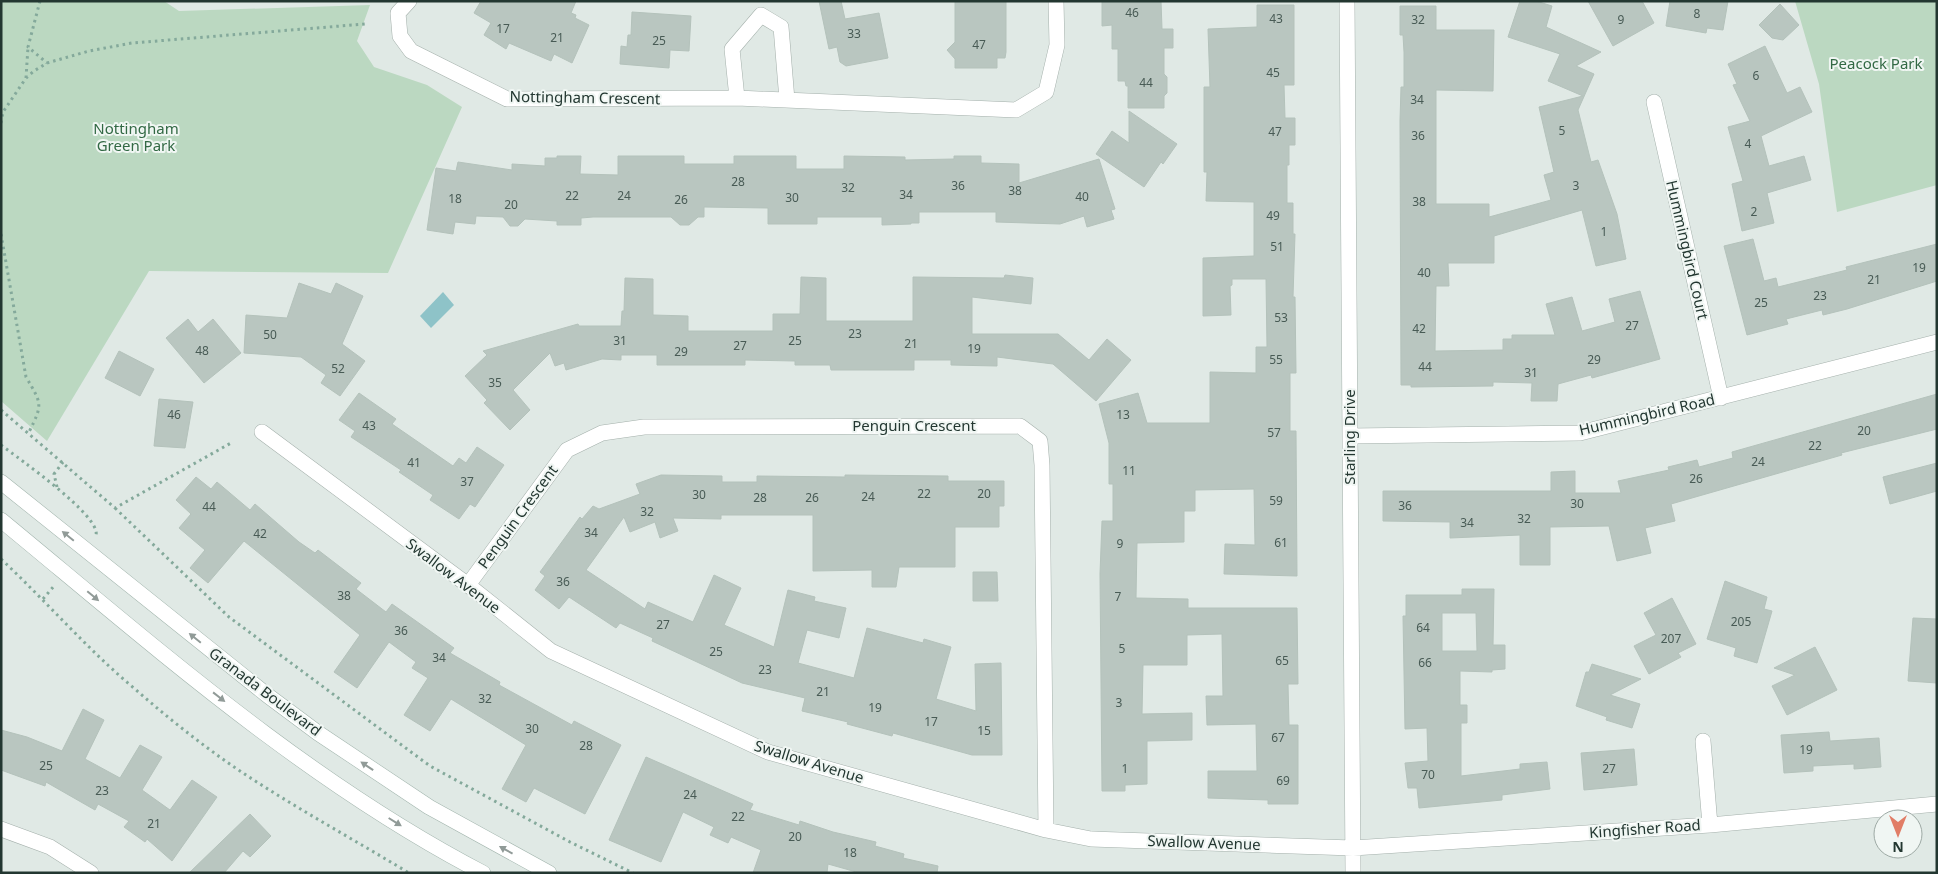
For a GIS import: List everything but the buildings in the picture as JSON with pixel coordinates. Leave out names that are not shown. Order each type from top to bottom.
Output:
[{"type":"street","name":"Nottingham Crescent","points":[[409,1],[398,13],[400,36],[411,51],[507,99],[737,98],[1016,110],[1046,92],[1057,45],[1056,1]]},
{"type":"street","name":"Starling Drive","points":[[1347,1],[1353,873]]},
{"type":"street","points":[[737,98],[732,48],[761,14],[781,27],[787,100]]},
{"type":"street","name":"Hummingbird Court","points":[[1654,102],[1721,398]]},
{"type":"street","name":"Hummingbird Road","points":[[1350,436],[1580,433],[1937,342]]},
{"type":"street","name":"Penguin Crescent","points":[[468,585],[567,450],[602,433],[644,427],[1020,426],[1040,442],[1042,466],[1046,830]]},
{"type":"street","name":"Swallow Avenue","points":[[262,432],[468,585],[551,651],[768,752],[1046,830],[1091,839],[1353,848]]},
{"type":"street","name":"Granada Boulevard","points":[[1,482],[267,695],[318,733],[429,807],[549,873]]},
{"type":"street","name":"Granada Boulevard","points":[[1,520],[225,702],[347,792],[440,851],[483,873]]},
{"type":"street","points":[[1703,741],[1710,825]]},
{"type":"street","name":"Kingfisher Road","points":[[1353,848],[1710,825],[1937,804]]},
{"type":"street","points":[[1,828],[50,847],[91,873]]},
{"type":"path","points":[[26,78],[28,47],[40,1]]},
{"type":"path","points":[[1,123],[3,112],[26,78],[47,63],[89,51],[132,43],[365,24]]},
{"type":"path","points":[[28,47],[47,63]]},
{"type":"path","points":[[1,234],[26,378],[37,396],[40,410],[29,432]]},
{"type":"path","points":[[1,410],[29,432],[115,508],[229,617],[430,766],[570,842],[633,873]]},
{"type":"path","points":[[115,508],[231,442]]},
{"type":"path","points":[[1,445],[57,488],[54,474],[63,462]]},
{"type":"path","points":[[1,560],[43,599],[86,645],[134,689],[186,730],[240,771],[409,873]]},
{"type":"green space","name":"Nottingham Green Park","points":[[1,1],[164,1],[179,11],[370,5],[357,41],[374,67],[427,85],[462,107],[388,273],[149,271],[47,441],[1,401]]},
{"type":"green space","name":"Peacock Park","points":[[1795,1],[1937,1],[1937,185],[1837,212],[1819,84]]},
{"type":"water","points":[[443,292],[454,305],[431,328],[420,316]]}]
